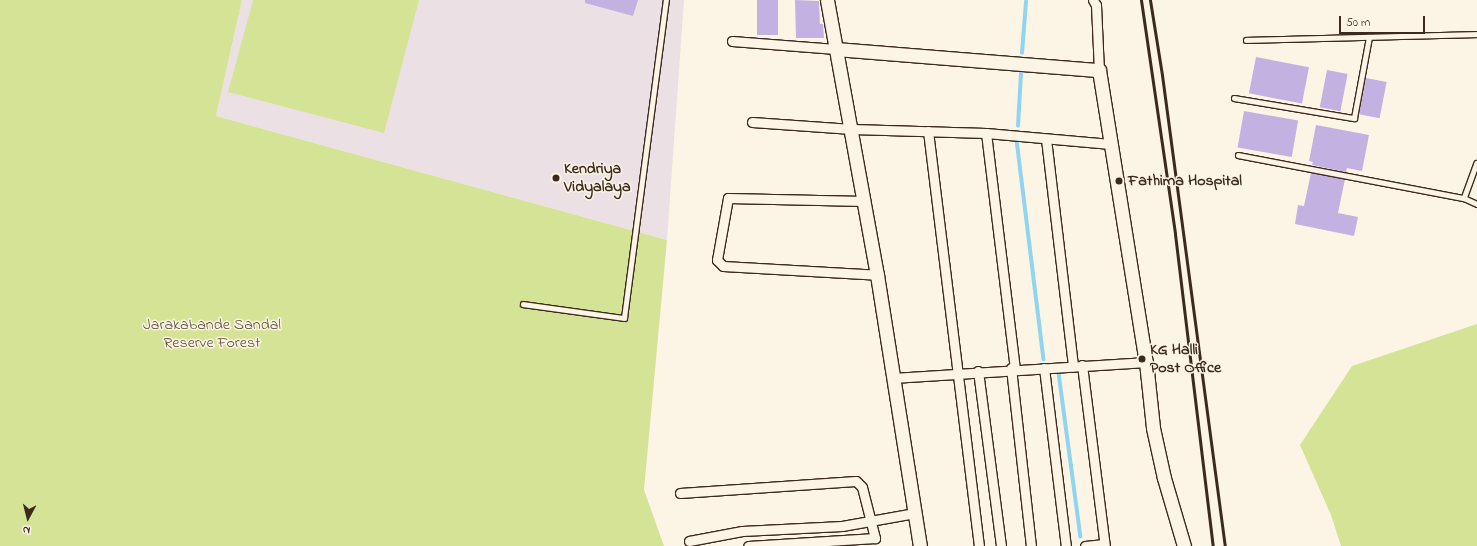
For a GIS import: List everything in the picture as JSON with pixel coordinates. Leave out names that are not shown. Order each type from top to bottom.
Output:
[{"type":"street","points":[[827,0],[852,129],[877,275],[920,546]]},
{"type":"street","points":[[1093,0],[1096,5],[1099,70],[1146,362],[1153,428],[1180,545]]},
{"type":"street","points":[[732,41],[1099,70]]},
{"type":"street","points":[[752,122],[852,129],[986,133],[1111,144]]},
{"type":"street","points":[[928,132],[956,373],[979,546]]},
{"type":"street","points":[[986,133],[1032,546]]},
{"type":"street","points":[[1046,139],[1077,366],[1105,545],[1085,546]]},
{"type":"street","points":[[864,201],[728,198],[717,260],[723,266],[877,275]]},
{"type":"street","points":[[893,378],[1013,368],[1044,368],[1146,362]]},
{"type":"street","points":[[1044,368],[1066,546]]},
{"type":"street","points":[[978,371],[1001,546]]},
{"type":"street","points":[[680,493],[856,481],[862,487],[875,538],[748,546]]},
{"type":"street","points":[[689,541],[742,531],[872,522],[915,513]]},
{"type":"lane","points":[[523,304],[624,318],[666,0]]},
{"type":"lane","points":[[1246,40],[1477,34]]},
{"type":"lane","points":[[1234,98],[1354,118],[1369,37]]},
{"type":"lane","points":[[1238,156],[1464,198],[1477,204]]},
{"type":"lane","points":[[1464,198],[1477,163]]},
{"type":"shaded area","name":"Kendriya Vidyalaya","points":[[242,0],[684,0],[667,240],[216,116]]},
{"type":"green space","name":"Jarakabande Sandal Reserve Forest","points":[[0,0],[242,0],[216,116],[667,240],[644,490],[664,546],[0,546]]},
{"type":"green space","points":[[253,0],[419,0],[384,133],[228,92]]},
{"type":"green space","points":[[1477,324],[1477,546],[1341,546],[1331,515],[1300,445],[1352,366]]},
{"type":"building","points":[[585,0],[638,0],[633,16],[585,3]]},
{"type":"building","points":[[757,0],[778,0],[778,35],[757,35]]},
{"type":"building","points":[[795,0],[819,1],[820,24],[823,24],[824,38],[796,38]]},
{"type":"building","points":[[1256,57],[1309,67],[1302,104],[1249,93]]},
{"type":"building","points":[[1327,70],[1348,74],[1340,111],[1320,107]]},
{"type":"building","points":[[1366,78],[1387,82],[1380,118],[1359,114]]},
{"type":"building","points":[[1244,111],[1298,121],[1292,157],[1238,147]]},
{"type":"building","points":[[1316,125],[1369,135],[1362,171],[1347,168],[1346,172],[1312,165],[1313,162],[1309,161]]},
{"type":"building","points":[[1311,173],[1345,179],[1338,213],[1358,217],[1354,236],[1295,224],[1298,205],[1304,206]]},
{"type":"waterway","points":[[1022,53],[1026,2]]},
{"type":"waterway","points":[[1018,126],[1021,74]]},
{"type":"waterway","points":[[1017,140],[1044,359]]},
{"type":"waterway","points":[[1059,373],[1081,537]]},
{"type":"railway","points":[[1141,0],[1175,234],[1213,546]]},
{"type":"railway","points":[[1150,0],[1162,75],[1225,546]]},
{"type":"place","name":"Kendriya Vidyalaya","points":[[556,178]]},
{"type":"place","name":"Fathima Hospital","points":[[1119,181]]},
{"type":"place","name":"KG Halli Post Office","points":[[1142,359]]}]
